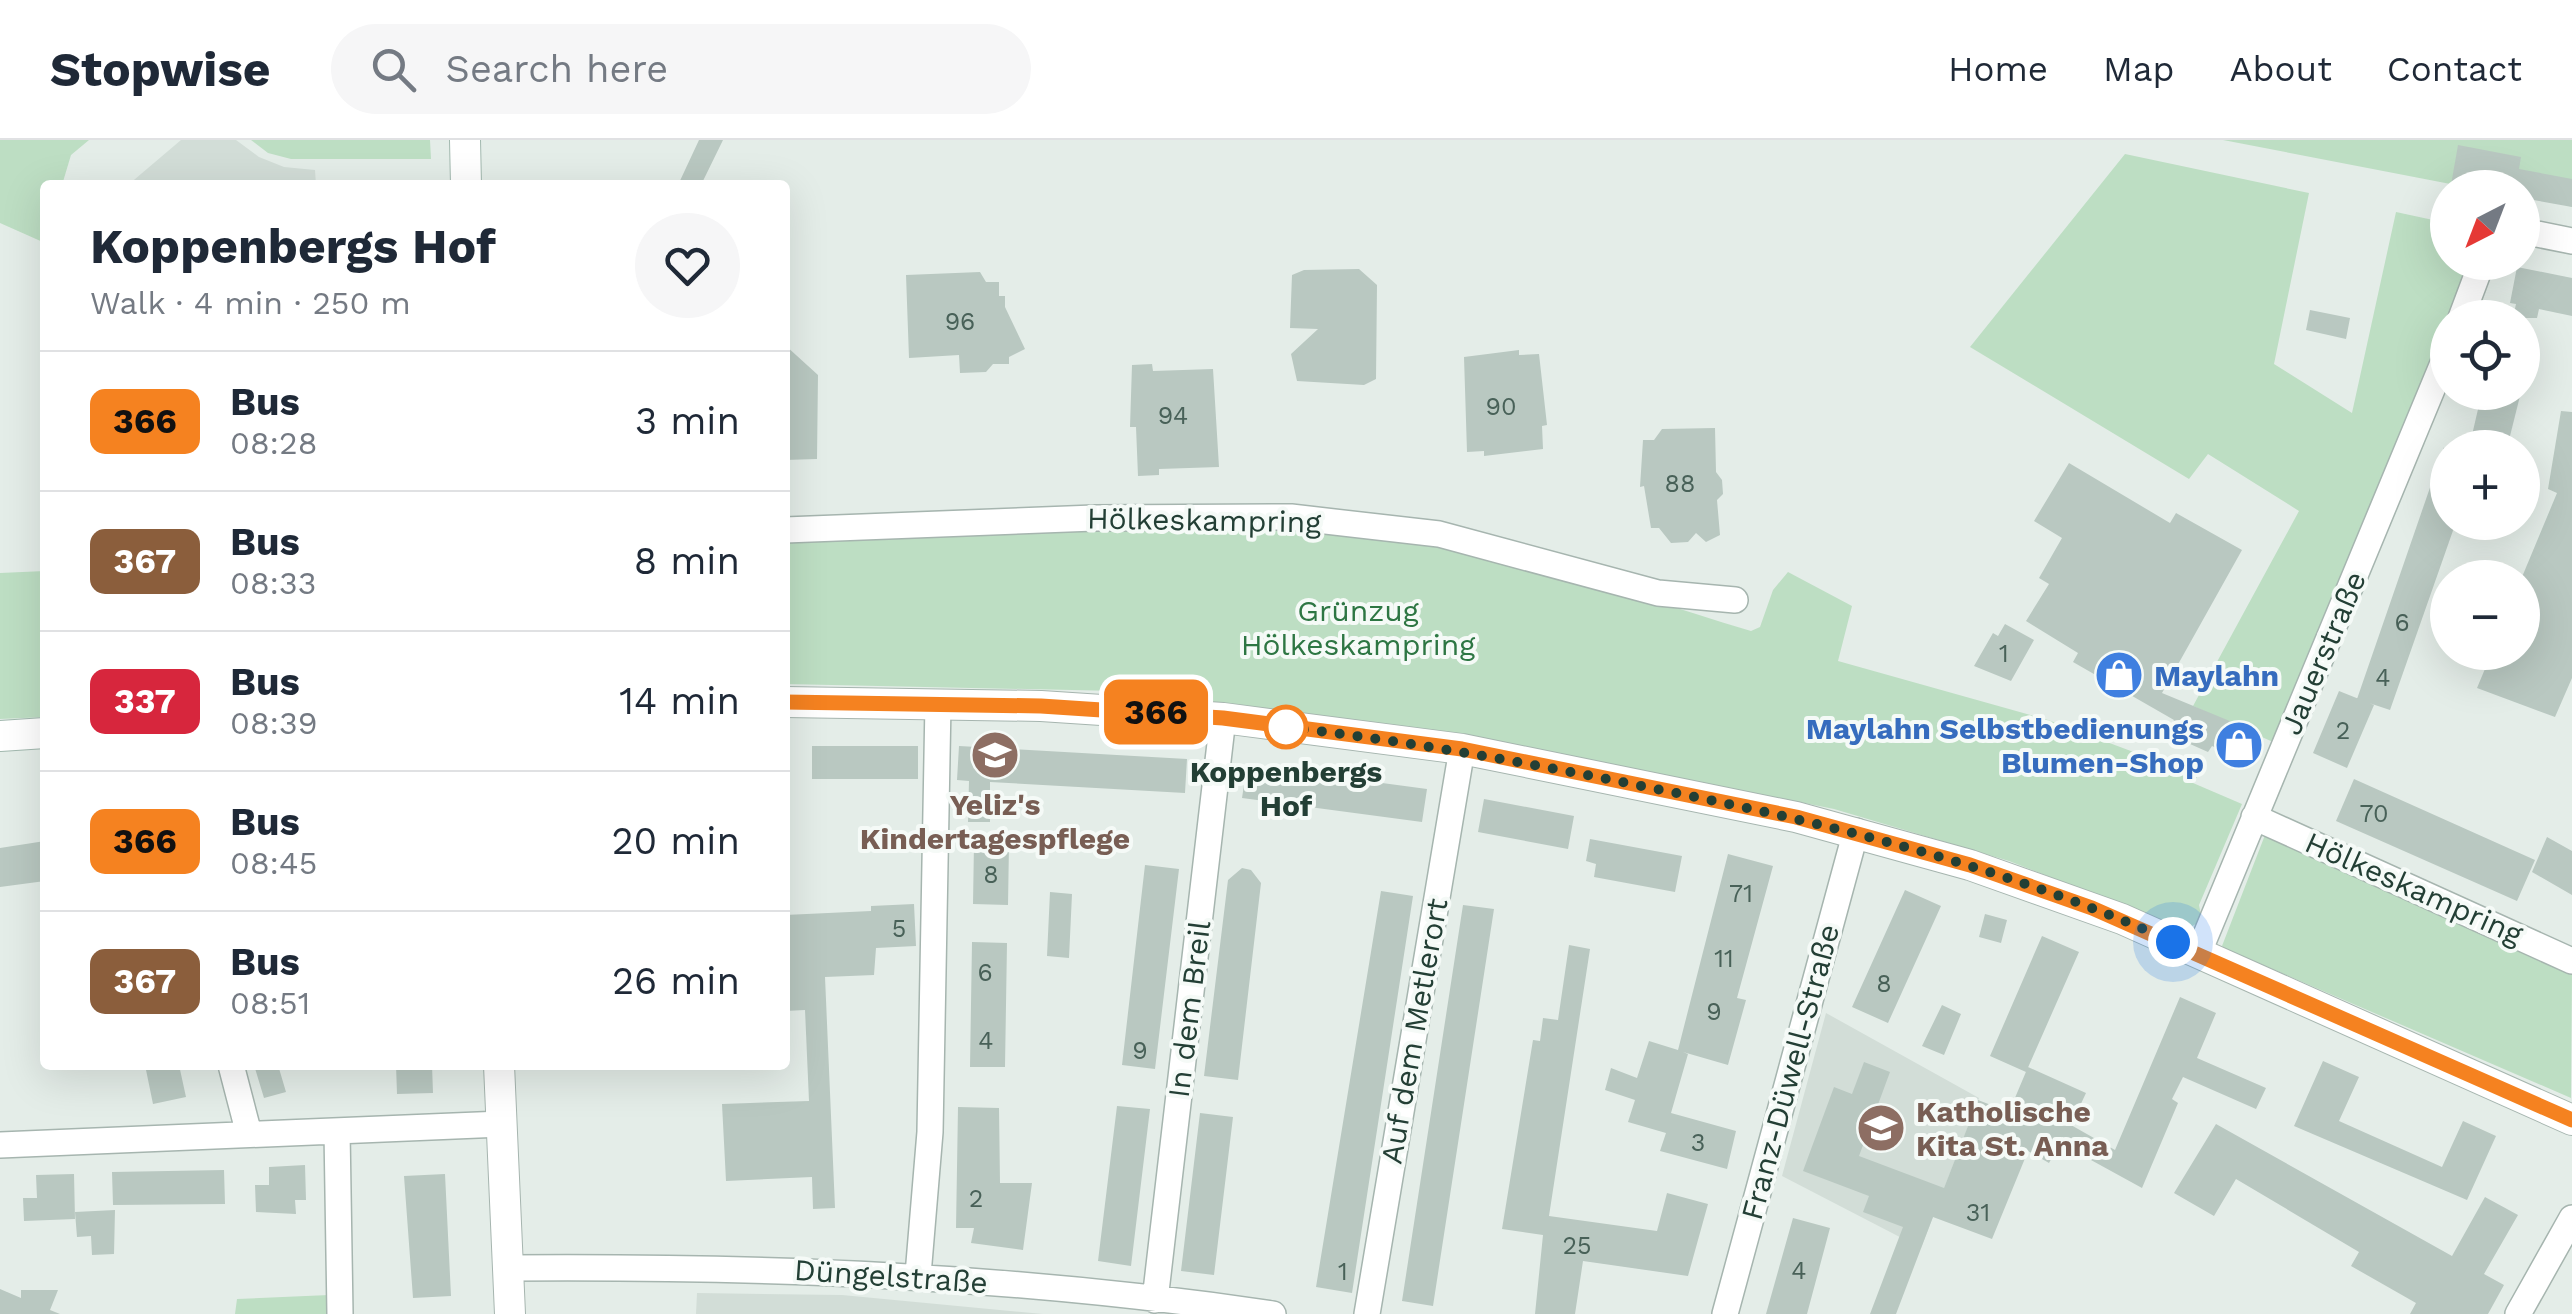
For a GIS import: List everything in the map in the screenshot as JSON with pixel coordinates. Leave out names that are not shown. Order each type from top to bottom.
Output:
[{"type":"street","points":[[464,140],[466,180]]},
{"type":"street","points":[[2540,235],[2572,241]]},
{"type":"street","name":"Jauerstraße","points":[[2198,954],[2430,394]]},
{"type":"street","name":"Hölkeskampring","points":[[790,530],[1094,518],[1291,516],[1438,534],[1658,593],[1735,600]]},
{"type":"street","points":[[790,702],[938,703],[1223,718],[1462,749],[1856,831],[2047,890],[2572,1120]]},
{"type":"street","points":[[918,1275],[930,1132],[938,703]]},
{"type":"street","name":"In dem Breil","points":[[1155,1300],[1223,718]]},
{"type":"street","points":[[0,736],[40,733]]},
{"type":"street","name":"Auf dem Metlerort","points":[[1367,1314],[1462,749]]},
{"type":"street","name":"Hölkeskampring","points":[[2259,806],[2572,961]]},
{"type":"street","name":"Franz-Düwell-Straße","points":[[1726,1314],[1856,831]]},
{"type":"street","points":[[233,1070],[249,1134]]},
{"type":"street","points":[[500,1070],[510,1314]]},
{"type":"street","points":[[0,1144],[502,1124]]},
{"type":"street","points":[[337,1131],[340,1314]]},
{"type":"street","points":[[2518,1314],[2572,1218]]},
{"type":"street","name":"Düngelstraße","points":[[508,1268],[744,1267],[918,1275],[1273,1314]]},
{"type":"shaded area","points":[[181,140],[236,140],[259,157],[284,167],[315,170],[316,180],[134,180]]},
{"type":"shaded area","name":"Katholische Kita St. Anna","points":[[1826,1013],[1979,1098],[1921,1248],[1782,1176]]},
{"type":"shaded area","points":[[697,1293],[842,1295],[1043,1314],[696,1314]]},
{"type":"green space","points":[[0,140],[89,140],[71,155],[64,180],[40,180],[40,241],[0,223]]},
{"type":"green space","points":[[251,140],[430,140],[431,159],[291,159],[268,153]]},
{"type":"green space","points":[[2223,140],[2572,140],[2572,207],[2540,195],[2540,170],[2430,170],[2430,180]]},
{"type":"green space","points":[[2125,154],[2309,193],[2274,364],[2352,413],[2396,212],[2430,219],[2430,280],[2465,280],[2457,300],[2430,300],[2430,371],[2273,742],[2193,706],[2299,511],[2208,454],[2189,479],[1970,347]]},
{"type":"green space","name":"Grünzug Hölkeskampring","points":[[1203,527],[1361,535],[1493,556],[1751,631],[1760,627],[1773,590],[1788,572],[1852,606],[1838,661],[2048,720],[2179,769],[2183,761],[2201,771],[2193,783],[2242,804],[2199,905],[2202,920],[2186,930],[2009,861],[1834,809],[1472,737],[1117,691],[790,684],[790,542]]},
{"type":"green space","points":[[40,571],[40,717],[0,719],[0,573]]},
{"type":"green space","points":[[2265,835],[2572,972],[2571,1098],[2222,946]]},
{"type":"green space","points":[[329,1295],[326,1314],[235,1314],[237,1299]]},
{"type":"building","points":[[699,140],[723,140],[703,180],[680,180]]},
{"type":"building","points":[[2458,145],[2521,157],[2519,169],[2524,170],[2454,170]]},
{"type":"building","points":[[2540,173],[2572,179],[2572,207],[2540,201]]},
{"type":"building","points":[[1359,269],[1377,285],[1376,379],[1364,385],[1297,381],[1291,354],[1318,329],[1290,328],[1292,275],[1304,270]]},
{"type":"building","points":[[980,272],[986,282],[999,282],[999,296],[1005,296],[1005,307],[1025,349],[1009,357],[1009,364],[993,364],[986,372],[960,373],[959,355],[909,358],[906,275]]},
{"type":"building","points":[[2540,272],[2572,278],[2572,316],[2540,309],[2540,300],[2511,300],[2514,280],[2540,280]]},
{"type":"building","points":[[2310,310],[2350,318],[2346,339],[2306,330]]},
{"type":"building","points":[[790,350],[818,375],[817,459],[790,460]]},
{"type":"building","points":[[1519,350],[1519,355],[1539,354],[1547,425],[1542,426],[1543,449],[1484,456],[1484,451],[1467,452],[1464,357]]},
{"type":"building","points":[[1152,364],[1153,371],[1213,369],[1219,467],[1159,469],[1159,475],[1138,476],[1136,427],[1130,427],[1132,365]]},
{"type":"building","points":[[2478,410],[2516,410],[2512,430],[2473,430]]},
{"type":"building","points":[[2561,411],[2572,412],[2572,678],[2555,717],[2477,688],[2484,670],[2540,670],[2540,560],[2529,560],[2557,493],[2548,489]]},
{"type":"building","points":[[1715,428],[1716,472],[1722,480],[1723,494],[1717,500],[1720,535],[1706,542],[1696,533],[1688,542],[1671,543],[1659,528],[1651,528],[1644,486],[1640,487],[1643,440],[1654,440],[1662,429]]},
{"type":"building","points":[[2069,463],[2170,523],[2176,513],[2242,550],[2162,693],[2254,731],[2242,759],[2212,746],[2208,752],[2190,744],[2193,735],[2172,726],[2174,720],[2073,662],[2078,653],[2026,621],[2049,584],[2039,578],[2062,538],[2034,521]]},
{"type":"building","points":[[2430,488],[2430,540],[2450,540],[2443,560],[2430,560],[2430,596],[2390,710],[2357,699]]},
{"type":"building","points":[[2005,624],[2034,640],[2011,681],[1974,666],[1993,633],[1998,636]]},
{"type":"building","points":[[2339,691],[2374,705],[2347,768],[2313,753]]},
{"type":"building","points":[[812,746],[918,746],[918,779],[812,779]]},
{"type":"building","points":[[959,746],[1187,759],[1185,793],[990,782],[990,822],[968,822],[969,781],[957,780]]},
{"type":"building","points":[[1247,765],[1427,789],[1422,822],[1242,798]]},
{"type":"building","points":[[2354,779],[2535,860],[2517,901],[2336,821]]},
{"type":"building","points":[[1484,799],[1574,816],[1568,849],[1478,832]]},
{"type":"building","points":[[2547,837],[2572,851],[2572,895],[2532,872]]},
{"type":"building","points":[[1590,839],[1682,856],[1675,892],[1594,877],[1596,864],[1586,861]]},
{"type":"building","points":[[40,842],[40,882],[0,887],[0,848]]},
{"type":"building","points":[[974,843],[1009,844],[1008,905],[973,904]]},
{"type":"building","points":[[1728,854],[1773,866],[1737,998],[1746,1000],[1728,1065],[1683,1052],[1688,1054],[1671,1113],[1736,1131],[1727,1169],[1660,1151],[1666,1133],[1628,1122],[1635,1100],[1605,1090],[1611,1068],[1637,1078],[1649,1041],[1678,1050]]},
{"type":"building","points":[[1145,865],[1179,869],[1155,1069],[1122,1065]]},
{"type":"building","points":[[1242,868],[1251,870],[1261,883],[1238,1080],[1204,1076],[1228,880]]},
{"type":"building","points":[[1905,890],[1941,906],[1888,1023],[1852,1007]]},
{"type":"building","points":[[1381,891],[1413,896],[1352,1293],[1316,1287]]},
{"type":"building","points":[[1050,892],[1072,894],[1069,958],[1047,956]]},
{"type":"building","points":[[914,904],[916,946],[876,948],[874,975],[825,977],[835,1208],[813,1209],[812,1177],[726,1181],[722,1104],[809,1101],[805,1010],[790,1011],[790,915],[871,911],[871,906]]},
{"type":"building","points":[[1463,905],[1494,909],[1433,1306],[1402,1301]]},
{"type":"building","points":[[1985,914],[2007,920],[2001,943],[1979,937]]},
{"type":"building","points":[[2042,936],[2079,952],[2026,1072],[1990,1056]]},
{"type":"building","points":[[972,942],[1007,943],[1005,1067],[970,1067]]},
{"type":"building","points":[[1569,945],[1590,949],[1549,1216],[1657,1231],[1667,1193],[1708,1204],[1688,1276],[1583,1261],[1575,1314],[1535,1314],[1543,1235],[1502,1229],[1533,1040],[1540,1041],[1543,1018],[1558,1020]]},
{"type":"building","points":[[2180,997],[2216,1013],[2197,1058],[2266,1088],[2256,1109],[2183,1077],[2172,1099],[2178,1103],[2142,1188],[2060,1143],[2049,1163],[2028,1151],[1992,1239],[1933,1217],[1896,1314],[1870,1314],[1903,1227],[1863,1212],[1869,1196],[1803,1171],[1834,1087],[1852,1094],[1864,1062],[1890,1072],[1859,1156],[1944,1188],[1978,1100],[2009,1112],[2028,1067],[2086,1093],[2071,1125],[2115,1150]]},
{"type":"building","points":[[1942,1005],[1961,1014],[1944,1055],[1922,1046]]},
{"type":"building","points":[[2323,1061],[2359,1077],[2339,1121],[2442,1167],[2463,1121],[2496,1136],[2467,1200],[2294,1126]]},
{"type":"building","points":[[146,1070],[180,1070],[186,1097],[153,1104]]},
{"type":"building","points":[[256,1070],[279,1070],[286,1092],[264,1098]]},
{"type":"building","points":[[396,1070],[432,1070],[433,1093],[397,1094]]},
{"type":"building","points":[[1117,1106],[1150,1109],[1131,1266],[1098,1261]]},
{"type":"building","points":[[958,1107],[999,1108],[1000,1183],[1032,1183],[1023,1250],[971,1243],[974,1228],[956,1228]]},
{"type":"building","points":[[1200,1113],[1233,1117],[1214,1275],[1181,1271]]},
{"type":"building","points":[[2216,1124],[2452,1256],[2485,1197],[2518,1215],[2484,1274],[2504,1285],[2488,1314],[2410,1314],[2416,1303],[2351,1266],[2359,1252],[2236,1179],[2214,1216],[2174,1193]]},
{"type":"building","points":[[305,1165],[306,1200],[295,1200],[296,1214],[256,1212],[255,1185],[269,1185],[269,1167]]},
{"type":"building","points":[[224,1170],[225,1204],[113,1205],[112,1172]]},
{"type":"building","points":[[74,1174],[75,1219],[24,1221],[23,1198],[37,1198],[36,1175]]},
{"type":"building","points":[[445,1174],[451,1296],[413,1298],[404,1176]]},
{"type":"building","points":[[115,1210],[114,1254],[92,1255],[91,1236],[77,1237],[75,1212]]},
{"type":"building","points":[[1793,1218],[1830,1228],[1807,1314],[1766,1314]]},
{"type":"building","points":[[0,1289],[21,1298],[21,1290],[58,1290],[50,1310],[60,1314],[0,1314]]},
{"type":"bus line","name":"366","points":[[790,702],[1041,706],[1223,718],[1462,749],[1856,831],[2047,890],[2122,919],[2572,1120]]},
{"type":"place","name":"Maylahn","points":[[2119,675]]},
{"type":"place","name":"Koppenbergs Hof","points":[[1286,727]]},
{"type":"place","name":"Maylahn Selbstbedienungs Blumen-Shop","points":[[2239,745]]},
{"type":"place","name":"Yeliz's Kindertagespflege","points":[[995,755]]},
{"type":"place","name":"Katholische Kita St. Anna","points":[[1881,1128]]},
{"type":"route","points":[[1286,727],[1462,749],[1856,831],[2047,890],[2173,942]]}]
